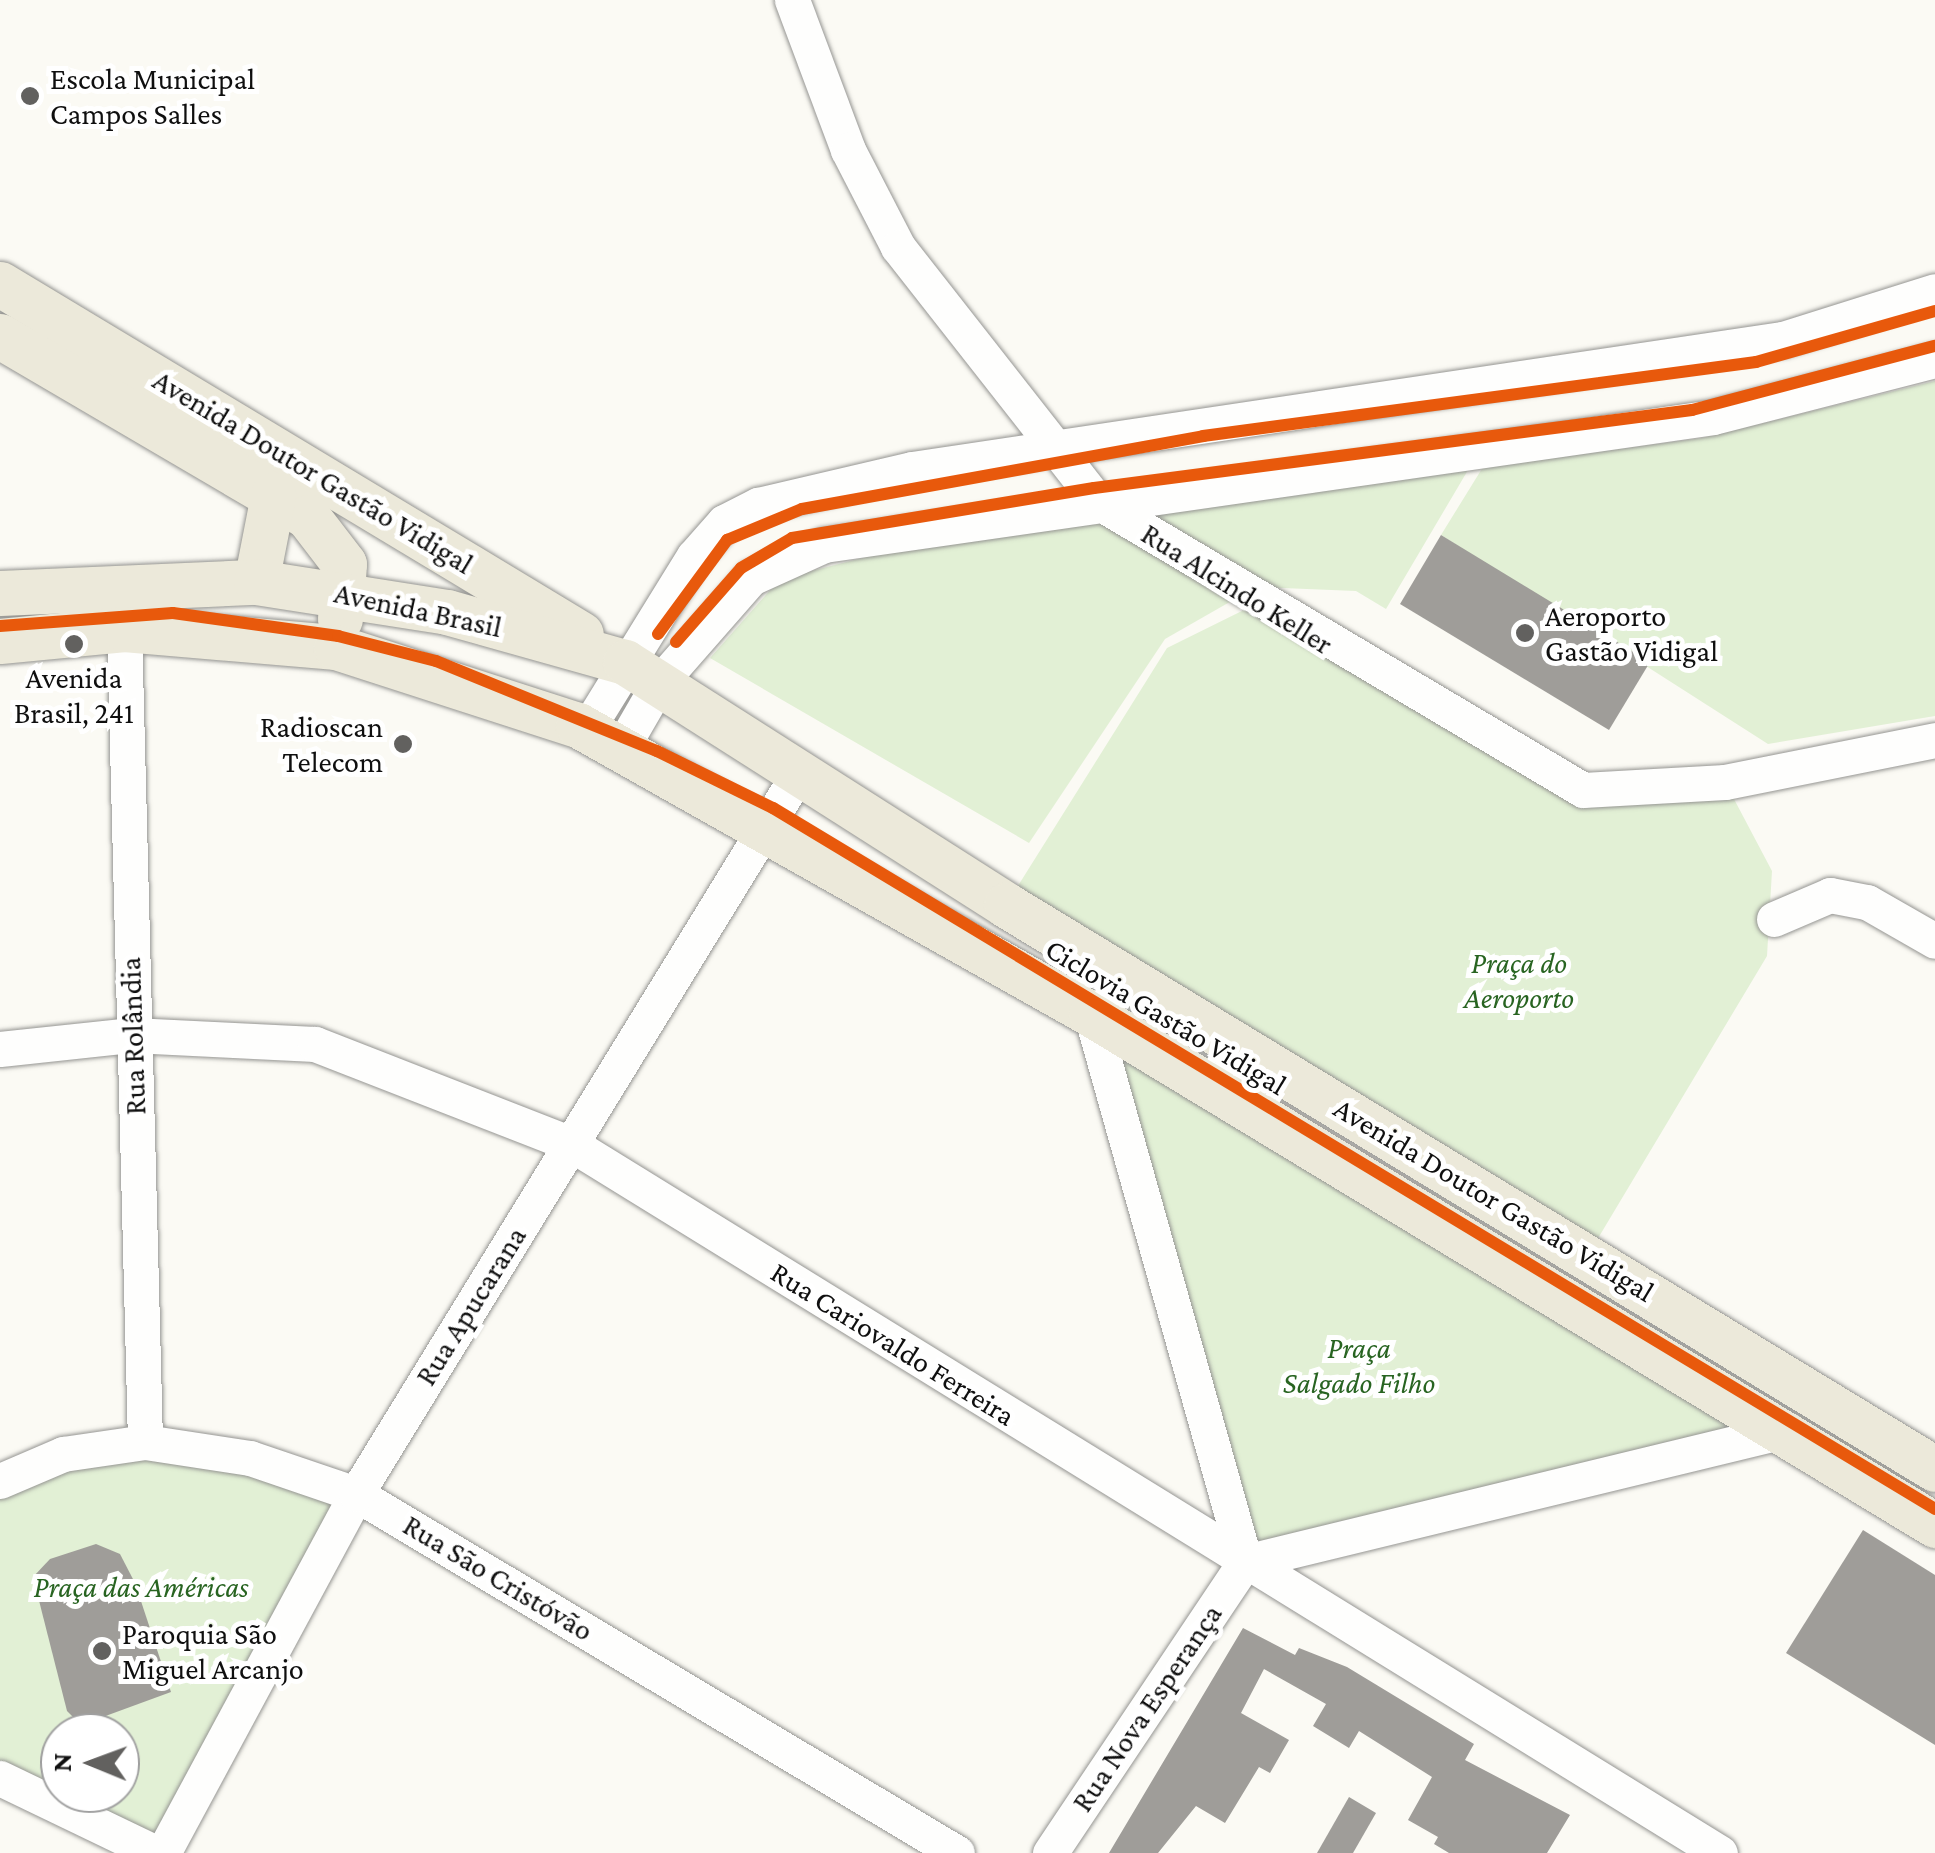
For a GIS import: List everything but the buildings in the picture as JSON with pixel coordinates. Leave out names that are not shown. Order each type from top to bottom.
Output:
[{"type":"main road","name":"Avenida Doutor Gastão Vidigal","points":[[0,284],[642,673]]},
{"type":"main road","name":"Avenida Doutor Gastão Vidigal","points":[[0,336],[273,495],[336,545],[344,592],[336,646],[604,738],[1091,1014],[1788,1430],[1935,1524]]},
{"type":"main road","points":[[256,582],[273,495]]},
{"type":"main road","points":[[336,545],[363,503]]},
{"type":"main road","name":"Avenida Brasil","points":[[0,593],[256,582],[344,592],[642,673],[800,771]]},
{"type":"main road","name":"Avenida Brasil","points":[[0,641],[124,629],[336,646]]},
{"type":"main road","name":"Avenida Doutor Gastão Vidigal","points":[[800,771],[1935,1469]]},
{"type":"street","name":"Rua Alcindo Keller","points":[[792,0],[848,150],[898,247],[1098,502],[1583,790],[1725,782],[1935,740]]},
{"type":"street","points":[[604,738],[642,673],[694,556],[724,522],[758,505],[1052,447],[1783,339],[1935,291]]},
{"type":"street","points":[[642,673],[751,578],[787,556],[1098,502],[1714,418],[1935,360]]},
{"type":"street","name":"Rua Rolândia","points":[[124,629],[146,1442]]},
{"type":"street","name":"Rua Apucarana","points":[[159,1853],[356,1494],[800,771]]},
{"type":"street","points":[[1774,919],[1830,895],[1867,902],[1935,942]]},
{"type":"street","points":[[1091,1014],[1245,1562],[1788,1430]]},
{"type":"street","name":"Rua Cariovaldo Ferreira","points":[[0,1049],[132,1035],[315,1044],[571,1144],[1720,1853]]},
{"type":"street","points":[[1561,1297],[1588,1255]]},
{"type":"street","name":"Rua São Cristóvão","points":[[0,1481],[63,1454],[146,1442],[250,1458],[356,1494],[956,1853]]},
{"type":"street","name":"Rua Nova Esperança","points":[[1050,1853],[1245,1562]]},
{"type":"street","points":[[0,1778],[159,1853]]},
{"type":"green space","points":[[1935,381],[1935,716],[1768,744],[1441,535],[1483,467],[1702,438]]},
{"type":"green space","points":[[1471,465],[1386,609],[1356,591],[1256,587],[1165,639],[1029,843],[710,658],[780,579],[917,544]]},
{"type":"green space","name":"Praça do Aeroporto","points":[[1258,603],[1583,790],[1725,782],[1772,871],[1767,956],[1588,1255],[1006,905],[1167,648]]},
{"type":"green space","name":"Praça Salgado Filho","points":[[1091,1014],[1788,1430],[1245,1562]]},
{"type":"green space","name":"Praça das Américas","points":[[145,1442],[353,1493],[163,1853],[76,1813],[140,1813],[140,1713],[40,1713],[40,1796],[0,1778],[0,1481]]},
{"type":"cycle path","points":[[658,634],[727,540],[802,509],[1203,436],[1756,362],[1935,311]]},
{"type":"cycle path","points":[[676,642],[741,568],[792,538],[1094,488],[1692,410],[1935,346]]},
{"type":"cycle path","name":"Ciclovia Gastão Vidigal","points":[[0,626],[173,613],[338,636],[436,661],[657,751],[773,808],[1935,1509]]},
{"type":"place","name":"Escola Municipal Campos Salles","points":[[30,96]]},
{"type":"place","name":"Aeroporto Gastão Vidigal","points":[[1525,633]]},
{"type":"place","name":"Avenida Brasil, 241","points":[[74,644]]},
{"type":"place","name":"Radioscan Telecom","points":[[403,744]]},
{"type":"place","name":"Paroquia São Miguel Arcanjo","points":[[102,1651]]}]
